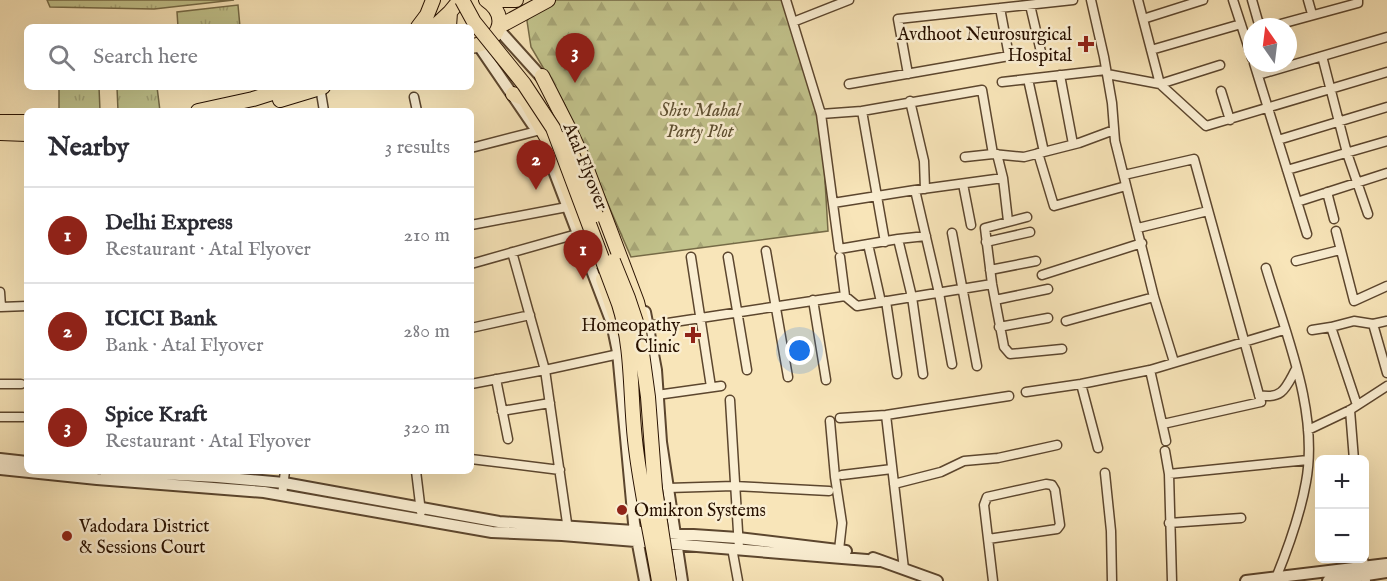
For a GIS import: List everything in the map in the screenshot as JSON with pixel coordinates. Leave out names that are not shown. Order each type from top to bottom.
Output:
[{"type":"main road","points":[[420,24],[433,0]]},
{"type":"main road","name":"Atal Flyover","points":[[472,0],[481,15],[535,84],[561,126],[628,298],[639,331],[630,349],[648,397],[654,468],[669,581]]},
{"type":"main road","points":[[486,0],[495,9],[499,28]]},
{"type":"main road","points":[[503,0],[516,0]]},
{"type":"main road","points":[[475,46],[487,43],[499,28],[544,1]]},
{"type":"main road","points":[[437,24],[454,4]]},
{"type":"main road","points":[[450,24],[454,4]]},
{"type":"main road","name":"Atal Flyover","points":[[454,4],[474,22],[524,84],[553,128],[619,304],[630,349],[634,432],[659,581]]},
{"type":"main road","points":[[513,94],[525,99],[551,145],[605,284],[623,340],[630,349],[644,327],[637,302],[583,159],[542,76]]},
{"type":"main road","points":[[212,108],[282,90]]},
{"type":"main road","points":[[253,108],[312,90]]},
{"type":"main road","points":[[0,122],[24,122]]},
{"type":"main road","points":[[0,134],[24,134]]},
{"type":"main road","points":[[654,468],[662,481],[676,581]]},
{"type":"main road","points":[[640,474],[637,483],[651,581]]},
{"type":"street","points":[[786,0],[821,114],[839,249],[926,236]]},
{"type":"street","points":[[793,22],[849,0]]},
{"type":"street","points":[[908,74],[898,19],[1073,0]]},
{"type":"street","points":[[1091,0],[1107,72],[1114,130],[1126,186],[1154,297],[1174,362]]},
{"type":"street","points":[[1138,0],[1160,84]]},
{"type":"street","points":[[1143,19],[1203,0]]},
{"type":"street","points":[[1233,0],[1243,30]]},
{"type":"street","points":[[1252,0],[1257,18]]},
{"type":"street","points":[[1308,0],[1312,14]]},
{"type":"street","points":[[1297,19],[1358,3],[1358,0]]},
{"type":"street","points":[[1030,5],[1041,52]]},
{"type":"street","points":[[849,84],[1009,56],[1000,8]]},
{"type":"street","points":[[1151,50],[1241,24]]},
{"type":"street","points":[[499,28],[542,76],[558,98],[582,149],[639,295],[648,326],[656,370],[661,442],[683,581]]},
{"type":"street","points":[[1258,75],[1387,37]]},
{"type":"street","points":[[475,46],[513,94],[543,140],[612,323],[630,349],[625,434],[637,537],[645,581]]},
{"type":"street","points":[[1322,56],[1347,153],[1368,214]]},
{"type":"street","points":[[1160,84],[1220,65]]},
{"type":"street","points":[[1002,82],[1107,72],[1160,84],[1206,126],[1387,72]]},
{"type":"street","points":[[1257,72],[1307,234]]},
{"type":"street","points":[[1060,75],[1073,144]]},
{"type":"street","points":[[1028,79],[1041,152],[1054,206],[1126,186]]},
{"type":"street","points":[[322,90],[324,108]]},
{"type":"street","points":[[821,114],[862,111],[982,90],[995,154],[1003,178],[1008,221]]},
{"type":"street","points":[[1221,91],[1230,120]]},
{"type":"street","points":[[414,97],[416,108]]},
{"type":"street","points":[[910,101],[924,161],[925,189]]},
{"type":"street","points":[[1278,140],[1387,107]]},
{"type":"street","points":[[862,111],[885,242]]},
{"type":"street","points":[[965,157],[995,154],[1024,157],[1114,130]]},
{"type":"street","points":[[474,147],[537,131]]},
{"type":"street","points":[[1287,170],[1387,141]]},
{"type":"street","points":[[1124,175],[1194,159],[1261,402],[1163,424]]},
{"type":"street","points":[[1297,202],[1387,173]]},
{"type":"street","points":[[833,203],[1003,178]]},
{"type":"street","points":[[963,183],[971,225]]},
{"type":"street","points":[[915,190],[939,293],[952,364]]},
{"type":"street","points":[[1327,192],[1334,219]]},
{"type":"street","points":[[474,224],[567,207]]},
{"type":"street","points":[[1138,228],[1208,211]]},
{"type":"street","points":[[1027,217],[986,226],[992,284],[1004,350],[1010,354],[1062,349]]},
{"type":"street","points":[[1336,231],[1354,301],[1387,286]]},
{"type":"street","points":[[986,242],[1030,232]]},
{"type":"street","points":[[952,233],[977,366]]},
{"type":"street","points":[[474,263],[577,234]]},
{"type":"street","points":[[898,239],[912,297],[923,374]]},
{"type":"street","points":[[1042,275],[1142,243]]},
{"type":"street","points":[[868,244],[883,301],[897,374]]},
{"type":"street","points":[[1296,261],[1340,250]]},
{"type":"street","points":[[766,251],[788,377]]},
{"type":"street","points":[[512,252],[545,370],[569,532]]},
{"type":"street","points":[[657,395],[716,387],[700,318],[691,257]]},
{"type":"street","points":[[728,257],[747,370]]},
{"type":"street","points":[[840,257],[845,296],[857,306],[992,284]]},
{"type":"street","points":[[990,270],[1036,261]]},
{"type":"street","points":[[1266,268],[1303,394],[1308,430],[1307,480],[1295,530],[1276,578]]},
{"type":"street","points":[[995,300],[1048,289]]},
{"type":"street","points":[[0,292],[1,307],[24,306]]},
{"type":"street","points":[[648,326],[845,296]]},
{"type":"street","points":[[1066,321],[1154,297]]},
{"type":"street","points":[[813,300],[826,380]]},
{"type":"street","points":[[474,327],[530,315]]},
{"type":"street","points":[[999,327],[1048,318]]},
{"type":"street","points":[[1312,330],[1354,321],[1373,324],[1387,321]]},
{"type":"street","points":[[1373,324],[1387,373]]},
{"type":"street","points":[[1331,327],[1354,407],[1354,455]]},
{"type":"street","points":[[1026,392],[1150,370],[1284,330]]},
{"type":"street","points":[[474,383],[545,370],[630,349]]},
{"type":"street","points":[[1259,395],[1267,397],[1284,392],[1296,369]]},
{"type":"street","points":[[1150,370],[1166,441]]},
{"type":"street","points":[[496,379],[508,439]]},
{"type":"street","points":[[0,384],[21,384]]},
{"type":"street","points":[[1081,384],[1098,448]]},
{"type":"street","points":[[1308,430],[1354,407],[1387,386]]},
{"type":"street","points":[[840,418],[886,416],[1009,396]]},
{"type":"street","points":[[730,400],[738,581]]},
{"type":"street","points":[[502,411],[550,403]]},
{"type":"street","points":[[886,416],[904,569]]},
{"type":"street","points":[[0,417],[23,417]]},
{"type":"street","points":[[830,421],[842,523],[839,550]]},
{"type":"street","points":[[894,484],[941,472],[964,461],[998,458],[1057,445]]},
{"type":"street","points":[[1165,451],[1169,474],[1172,581]]},
{"type":"street","points":[[0,459],[24,462]]},
{"type":"street","points":[[474,459],[560,470]]},
{"type":"street","points":[[1169,474],[1308,460]]},
{"type":"street","points":[[0,468],[24,469]]},
{"type":"street","points":[[842,476],[892,469]]},
{"type":"street","points":[[1105,473],[1111,531],[1112,581]]},
{"type":"street","points":[[99,474],[282,495],[492,532],[569,532]]},
{"type":"street","points":[[99,474],[217,477],[284,483],[494,522],[569,532],[676,541],[839,550],[860,553],[904,569],[922,579],[936,581]]},
{"type":"street","points":[[282,495],[285,474]]},
{"type":"street","points":[[416,474],[422,520]]},
{"type":"street","points":[[988,539],[1057,529],[1060,525],[1055,490],[1052,485],[1046,484],[987,497],[984,506],[993,581]]},
{"type":"street","points":[[668,488],[734,486],[829,491]]},
{"type":"street","points":[[1169,523],[1241,518]]},
{"type":"street","points":[[736,545],[879,561]]},
{"type":"street","points":[[1328,581],[1387,564]]},
{"type":"street","points":[[1246,581],[1364,570],[1387,572]]},
{"type":"green space","points":[[47,0],[234,0],[154,9],[50,7]]},
{"type":"green space","name":"Shiv Mahal Party Plot","points":[[539,0],[787,0],[821,114],[828,231],[631,257],[564,103],[531,47],[527,21]]},
{"type":"green space","points":[[238,5],[240,24],[178,24],[177,12]]},
{"type":"green space","points":[[59,90],[99,90],[100,108],[59,108]]},
{"type":"green space","points":[[117,90],[157,90],[160,108],[118,108]]},
{"type":"place","name":"Avdhoot Neurosurgical Hospital","points":[[1086,44]]},
{"type":"place","name":"Spice Kraft","points":[[575,83]]},
{"type":"place","name":"ICICI Bank","points":[[536,190]]},
{"type":"place","name":"Delhi Express","points":[[583,280]]},
{"type":"place","name":"Homeopathy Clinic","points":[[693,335]]},
{"type":"place","name":"Omikron Systems","points":[[622,510]]},
{"type":"place","name":"Vadodara District & Sessions Court","points":[[67,536]]}]
